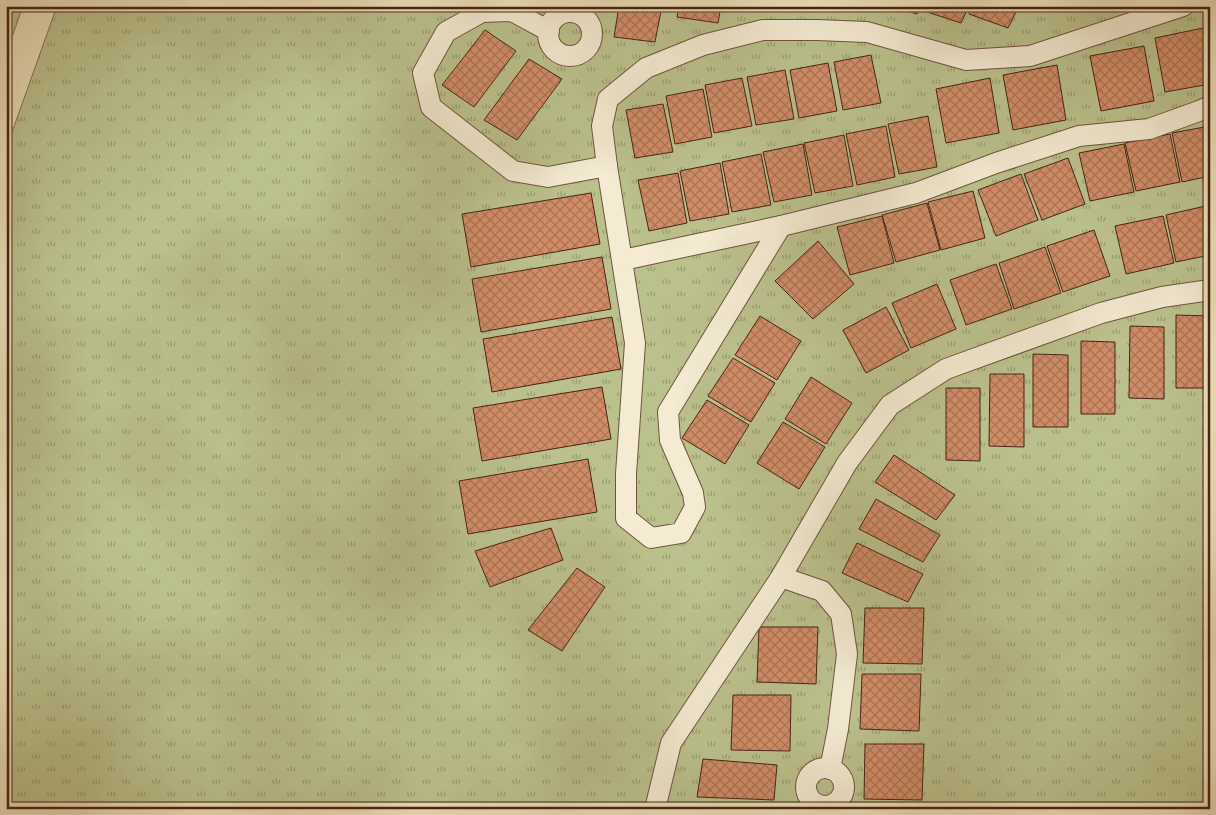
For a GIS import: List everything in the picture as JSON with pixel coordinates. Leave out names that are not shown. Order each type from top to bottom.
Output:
[{"type":"street","points":[[781,226],[668,412],[670,440],[694,493],[695,507],[681,533],[651,538],[626,518],[626,474],[636,343],[602,126],[608,99],[646,68],[703,45],[763,30],[867,32],[966,60],[1030,56],[1183,6]]},
{"type":"street","points":[[549,31],[512,11],[482,12],[446,32],[423,73],[432,107],[513,170],[548,177],[607,166]]},
{"type":"street","points":[[622,260],[781,226],[916,192],[1079,136],[1148,129],[1210,106]]},
{"type":"street","points":[[655,809],[671,743],[781,577],[847,463],[890,405],[946,369],[1101,313],[1162,296],[1210,290]]},
{"type":"street","points":[[781,577],[822,591],[841,614],[847,654],[838,729],[830,769]]},
{"type":"green space","points":[[6,6],[23,6],[6,54]]},
{"type":"green space","points":[[57,6],[1210,6],[1210,809],[6,809],[6,149]]},
{"type":"building","points":[[619,6],[662,6],[655,42],[614,37]]},
{"type":"building","points":[[679,6],[721,6],[718,23],[677,17]]},
{"type":"building","points":[[889,6],[920,6],[917,14]]},
{"type":"building","points":[[923,6],[969,6],[961,23],[921,10]]},
{"type":"building","points":[[972,6],[1019,6],[1008,28],[969,14]]},
{"type":"building","points":[[1208,27],[1210,35],[1210,84],[1165,92],[1155,38]]},
{"type":"building","points":[[485,30],[516,51],[474,107],[442,85]]},
{"type":"building","points":[[1144,46],[1154,101],[1101,111],[1090,56]]},
{"type":"building","points":[[871,55],[881,103],[843,110],[834,62]]},
{"type":"building","points":[[529,59],[562,79],[517,140],[484,120]]},
{"type":"building","points":[[828,63],[837,111],[799,118],[790,70]]},
{"type":"building","points":[[1057,65],[1066,120],[1013,130],[1003,75]]},
{"type":"building","points":[[785,70],[794,119],[756,125],[747,77]]},
{"type":"building","points":[[742,78],[752,126],[714,133],[705,85]]},
{"type":"building","points":[[990,78],[999,133],[946,143],[936,89]]},
{"type":"building","points":[[703,89],[712,137],[675,144],[666,96]]},
{"type":"building","points":[[663,104],[673,152],[635,158],[626,110]]},
{"type":"building","points":[[928,116],[937,167],[899,174],[888,124]]},
{"type":"building","points":[[886,126],[895,177],[857,185],[846,134]]},
{"type":"building","points":[[1210,126],[1210,176],[1182,182],[1172,133]]},
{"type":"building","points":[[1170,134],[1180,182],[1136,191],[1125,143]]},
{"type":"building","points":[[844,135],[853,186],[815,193],[804,143]]},
{"type":"building","points":[[803,144],[812,195],[774,202],[763,152]]},
{"type":"building","points":[[1124,144],[1134,192],[1090,201],[1079,153]]},
{"type":"building","points":[[761,154],[771,205],[732,212],[722,162]]},
{"type":"building","points":[[1068,158],[1085,204],[1042,220],[1024,174]]},
{"type":"building","points":[[720,163],[729,214],[690,221],[680,171]]},
{"type":"building","points":[[678,173],[687,223],[649,231],[638,180]]},
{"type":"building","points":[[1021,174],[1038,220],[996,236],[978,190]]},
{"type":"building","points":[[973,191],[985,238],[941,250],[928,202]]},
{"type":"building","points":[[591,193],[600,244],[471,267],[462,214]]},
{"type":"building","points":[[927,203],[940,250],[896,262],[882,215]]},
{"type":"building","points":[[1210,205],[1210,255],[1176,262],[1166,215]]},
{"type":"building","points":[[882,216],[894,263],[850,275],[837,227]]},
{"type":"building","points":[[1163,216],[1174,263],[1126,274],[1115,226]]},
{"type":"building","points":[[1094,230],[1110,276],[1063,292],[1047,246]]},
{"type":"building","points":[[818,241],[854,284],[813,319],[775,281]]},
{"type":"building","points":[[1045,247],[1061,293],[1014,309],[999,263]]},
{"type":"building","points":[[602,257],[611,309],[481,332],[472,279]]},
{"type":"building","points":[[996,264],[1012,309],[966,325],[950,280]]},
{"type":"building","points":[[937,284],[956,329],[911,348],[892,303]]},
{"type":"building","points":[[886,307],[909,350],[866,373],[843,330]]},
{"type":"building","points":[[1176,315],[1210,316],[1210,388],[1176,388]]},
{"type":"building","points":[[760,316],[801,341],[777,380],[735,355]]},
{"type":"building","points":[[612,317],[621,369],[492,392],[483,339]]},
{"type":"building","points":[[1130,326],[1164,327],[1164,399],[1129,398]]},
{"type":"building","points":[[1081,341],[1115,342],[1115,414],[1081,414]]},
{"type":"building","points":[[1033,354],[1068,355],[1068,427],[1033,427]]},
{"type":"building","points":[[733,358],[775,383],[751,422],[708,396]]},
{"type":"building","points":[[990,374],[1024,374],[1024,447],[989,446]]},
{"type":"building","points":[[811,377],[852,403],[826,444],[785,419]]},
{"type":"building","points":[[602,387],[611,439],[482,461],[473,408]]},
{"type":"building","points":[[946,388],[980,388],[980,461],[946,460]]},
{"type":"building","points":[[707,400],[749,425],[725,464],[682,438]]},
{"type":"building","points":[[783,422],[825,447],[799,489],[757,463]]},
{"type":"building","points":[[894,455],[955,495],[936,520],[875,482]]},
{"type":"building","points":[[588,459],[597,512],[468,534],[459,481]]},
{"type":"building","points":[[876,499],[940,535],[923,562],[859,529]]},
{"type":"building","points":[[551,528],[563,560],[490,587],[475,551]]},
{"type":"building","points":[[857,543],[923,574],[908,602],[842,573]]},
{"type":"building","points":[[577,568],[605,587],[562,651],[528,630]]},
{"type":"building","points":[[865,608],[924,608],[922,664],[863,663]]},
{"type":"building","points":[[759,627],[818,627],[816,684],[757,682]]},
{"type":"building","points":[[862,674],[921,674],[919,731],[860,729]]},
{"type":"building","points":[[733,695],[791,695],[790,751],[731,750]]},
{"type":"building","points":[[865,744],[924,744],[922,800],[864,799]]},
{"type":"building","points":[[703,759],[777,765],[774,800],[697,797]]}]
